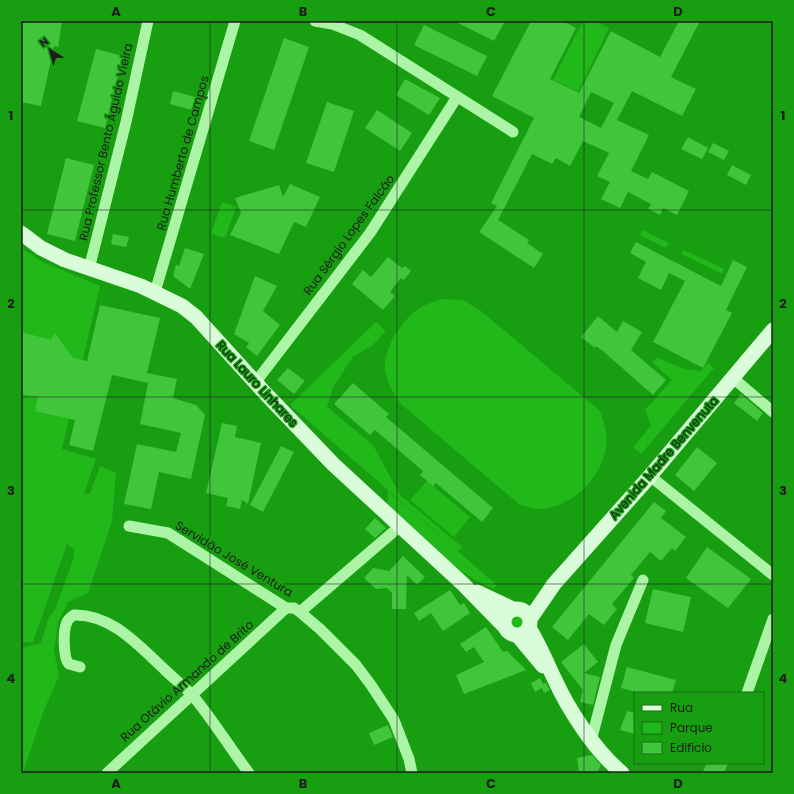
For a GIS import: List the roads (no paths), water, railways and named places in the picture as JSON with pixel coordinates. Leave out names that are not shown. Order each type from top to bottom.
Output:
[{"type":"main road","name":"Rua Lauro Linhares","points":[[21,233],[53,254],[89,269],[155,292],[182,306],[196,317],[255,383],[333,464],[462,584],[503,625]]},
{"type":"main road","name":"Avenida Madre Benvenuta","points":[[526,628],[554,584],[650,476],[773,330]]},
{"type":"main road","name":"Rua Lauro Linhares","points":[[462,584],[495,602],[516,609]]},
{"type":"main road","name":"Avenida Madre Benvenuta","points":[[516,609],[554,584]]},
{"type":"main road","points":[[526,628],[512,635],[506,631],[503,625],[504,617],[516,609],[528,614],[526,628],[541,649],[554,680],[592,741],[609,762],[622,773]]},
{"type":"street","name":"Rua Professor Bento Águido Vieira","points":[[89,269],[131,101],[148,21]]},
{"type":"street","name":"Rua Humberto de Campos","points":[[155,292],[235,21]]},
{"type":"street","points":[[315,21],[332,24],[360,35],[513,132]]},
{"type":"street","name":"Rua Sérgio Lopes Falcão","points":[[255,383],[370,233],[457,97]]},
{"type":"street","points":[[733,378],[773,412]]},
{"type":"street","points":[[650,476],[773,575]]},
{"type":"street","name":"Servidão José Ventura","points":[[129,526],[168,533],[286,608],[294,608],[300,612],[340,649],[371,685],[394,720],[409,759],[412,773]]},
{"type":"street","name":"Servidão José Ventura","points":[[300,612],[399,527]]},
{"type":"street","points":[[592,741],[616,645],[643,580]]},
{"type":"street","name":"Rua Otávio Armando de Brito","points":[[107,773],[286,608]]},
{"type":"street","points":[[80,667],[69,664],[65,658],[65,628],[67,622],[74,615],[101,620],[124,633],[192,695],[249,773]]},
{"type":"street","points":[[748,692],[773,619]]}]
